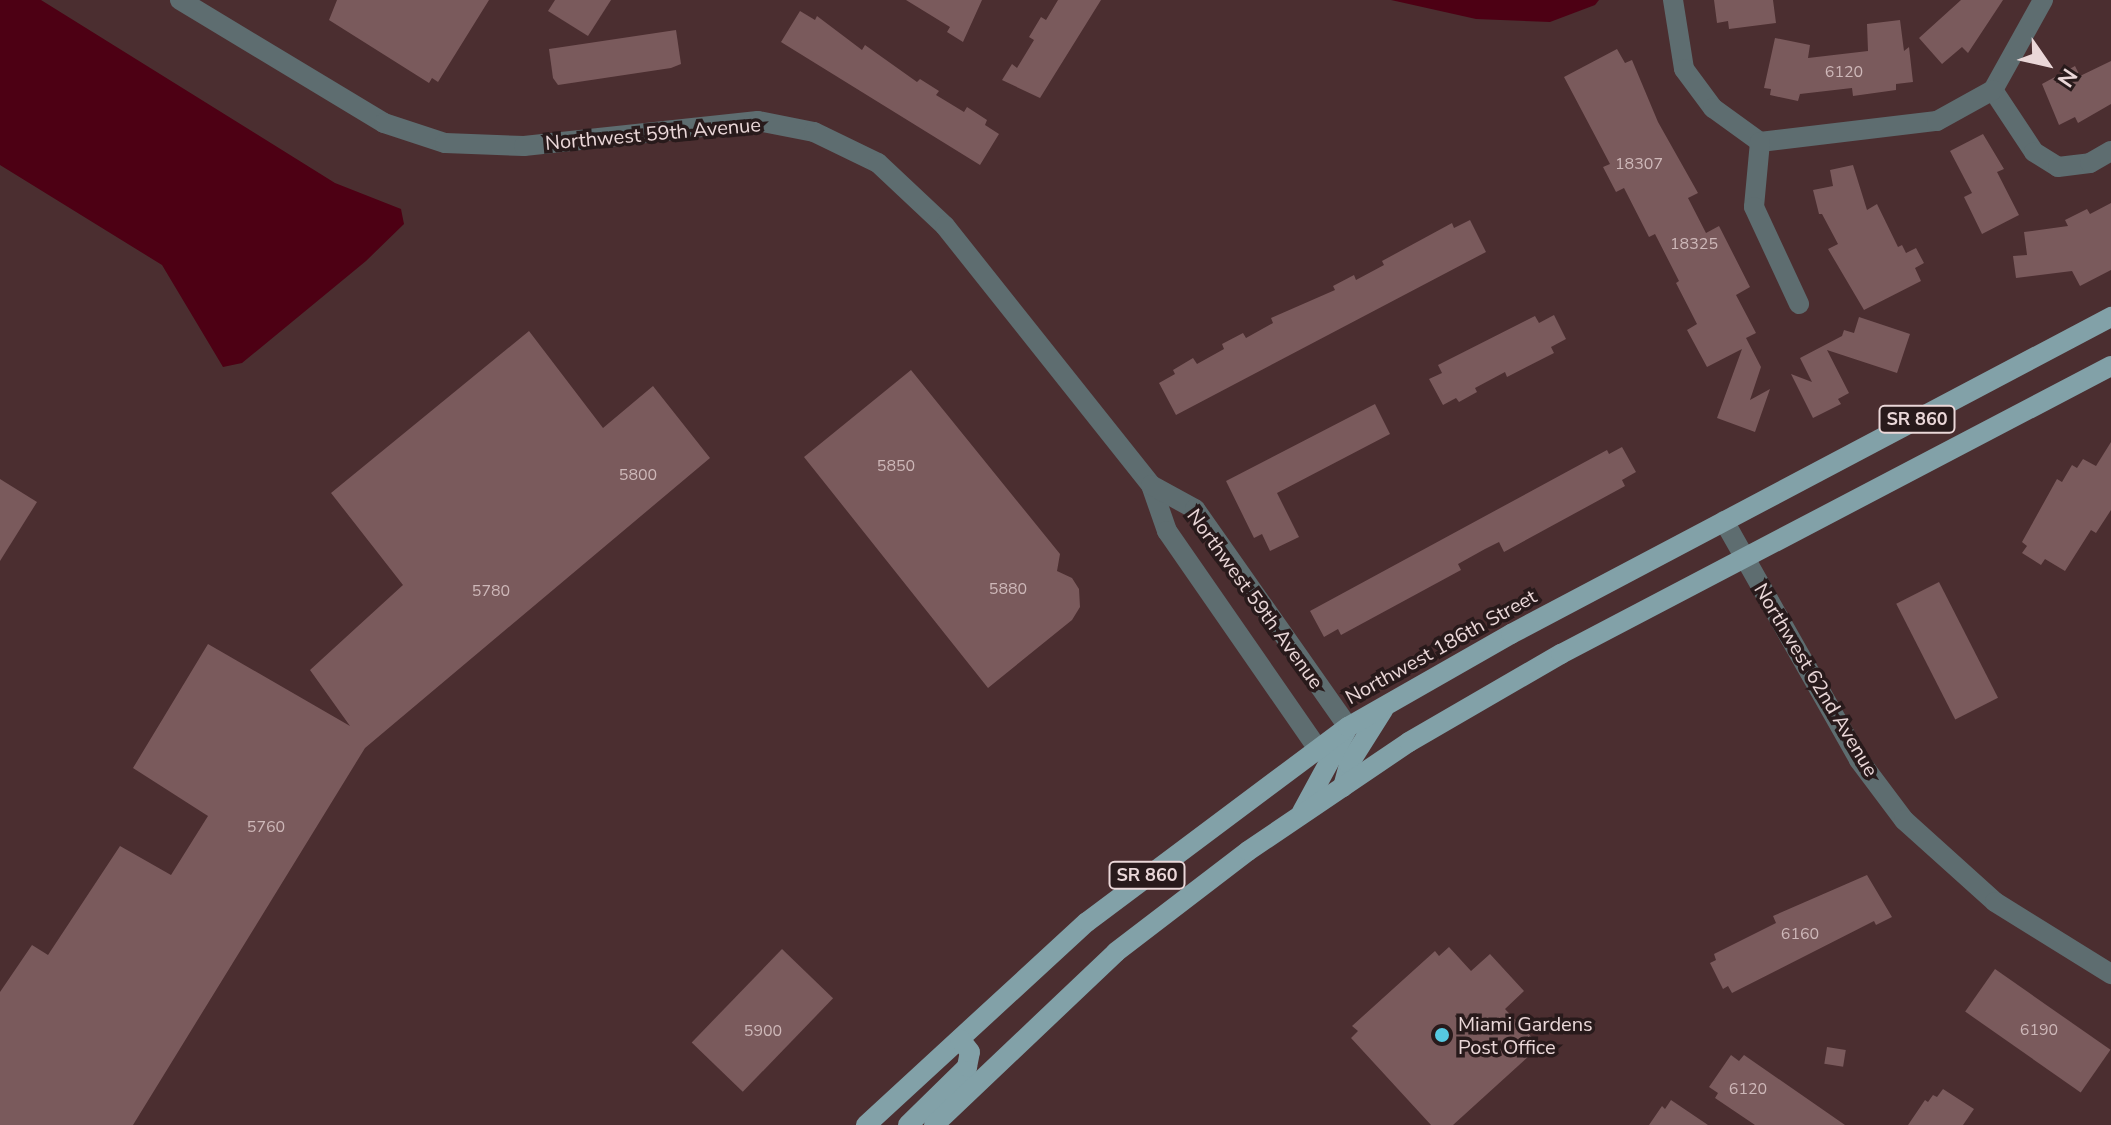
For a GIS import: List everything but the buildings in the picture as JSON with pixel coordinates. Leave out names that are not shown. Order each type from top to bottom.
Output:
[{"type":"main road","name":"Northwest 186th Street","points":[[866,1125],[1087,922],[1348,727],[1724,521],[2111,317]]},
{"type":"main road","name":"SR 860","points":[[934,1125],[1116,952],[1248,851],[1409,742],[1561,654],[2111,366]]},
{"type":"main road","points":[[1343,787],[1349,764],[1385,706]]},
{"type":"main road","points":[[1300,815],[1348,727]]},
{"type":"main road","points":[[908,1125],[967,1067],[970,1052],[960,1039]]},
{"type":"street","name":"Northwest 59th Avenue","points":[[180,0],[384,123],[445,143],[524,146],[758,121],[814,132],[878,163],[945,226],[1151,485],[1167,531],[1318,749]]},
{"type":"street","points":[[1673,0],[1684,69],[1713,108],[1760,142],[1937,121],[1993,90],[2043,0]]},
{"type":"street","points":[[1993,90],[2034,152],[2058,167],[2090,163],[2111,151]]},
{"type":"street","points":[[1760,142],[1754,207],[1799,304]]},
{"type":"street","name":"Northwest 59th Avenue","points":[[1151,485],[1195,509],[1348,727]]},
{"type":"street","name":"Northwest 62nd Avenue","points":[[1724,521],[1859,760],[1904,820],[1986,894],[2111,974]]},
{"type":"shaded area","points":[[0,0],[41,0],[335,183],[401,209],[404,224],[366,261],[242,363],[223,367],[162,265],[0,165]]},
{"type":"shaded area","points":[[1391,0],[1599,0],[1595,5],[1550,22],[1476,19]]},
{"type":"place","name":"Miami Gardens Post Office","points":[[1442,1035]]}]
